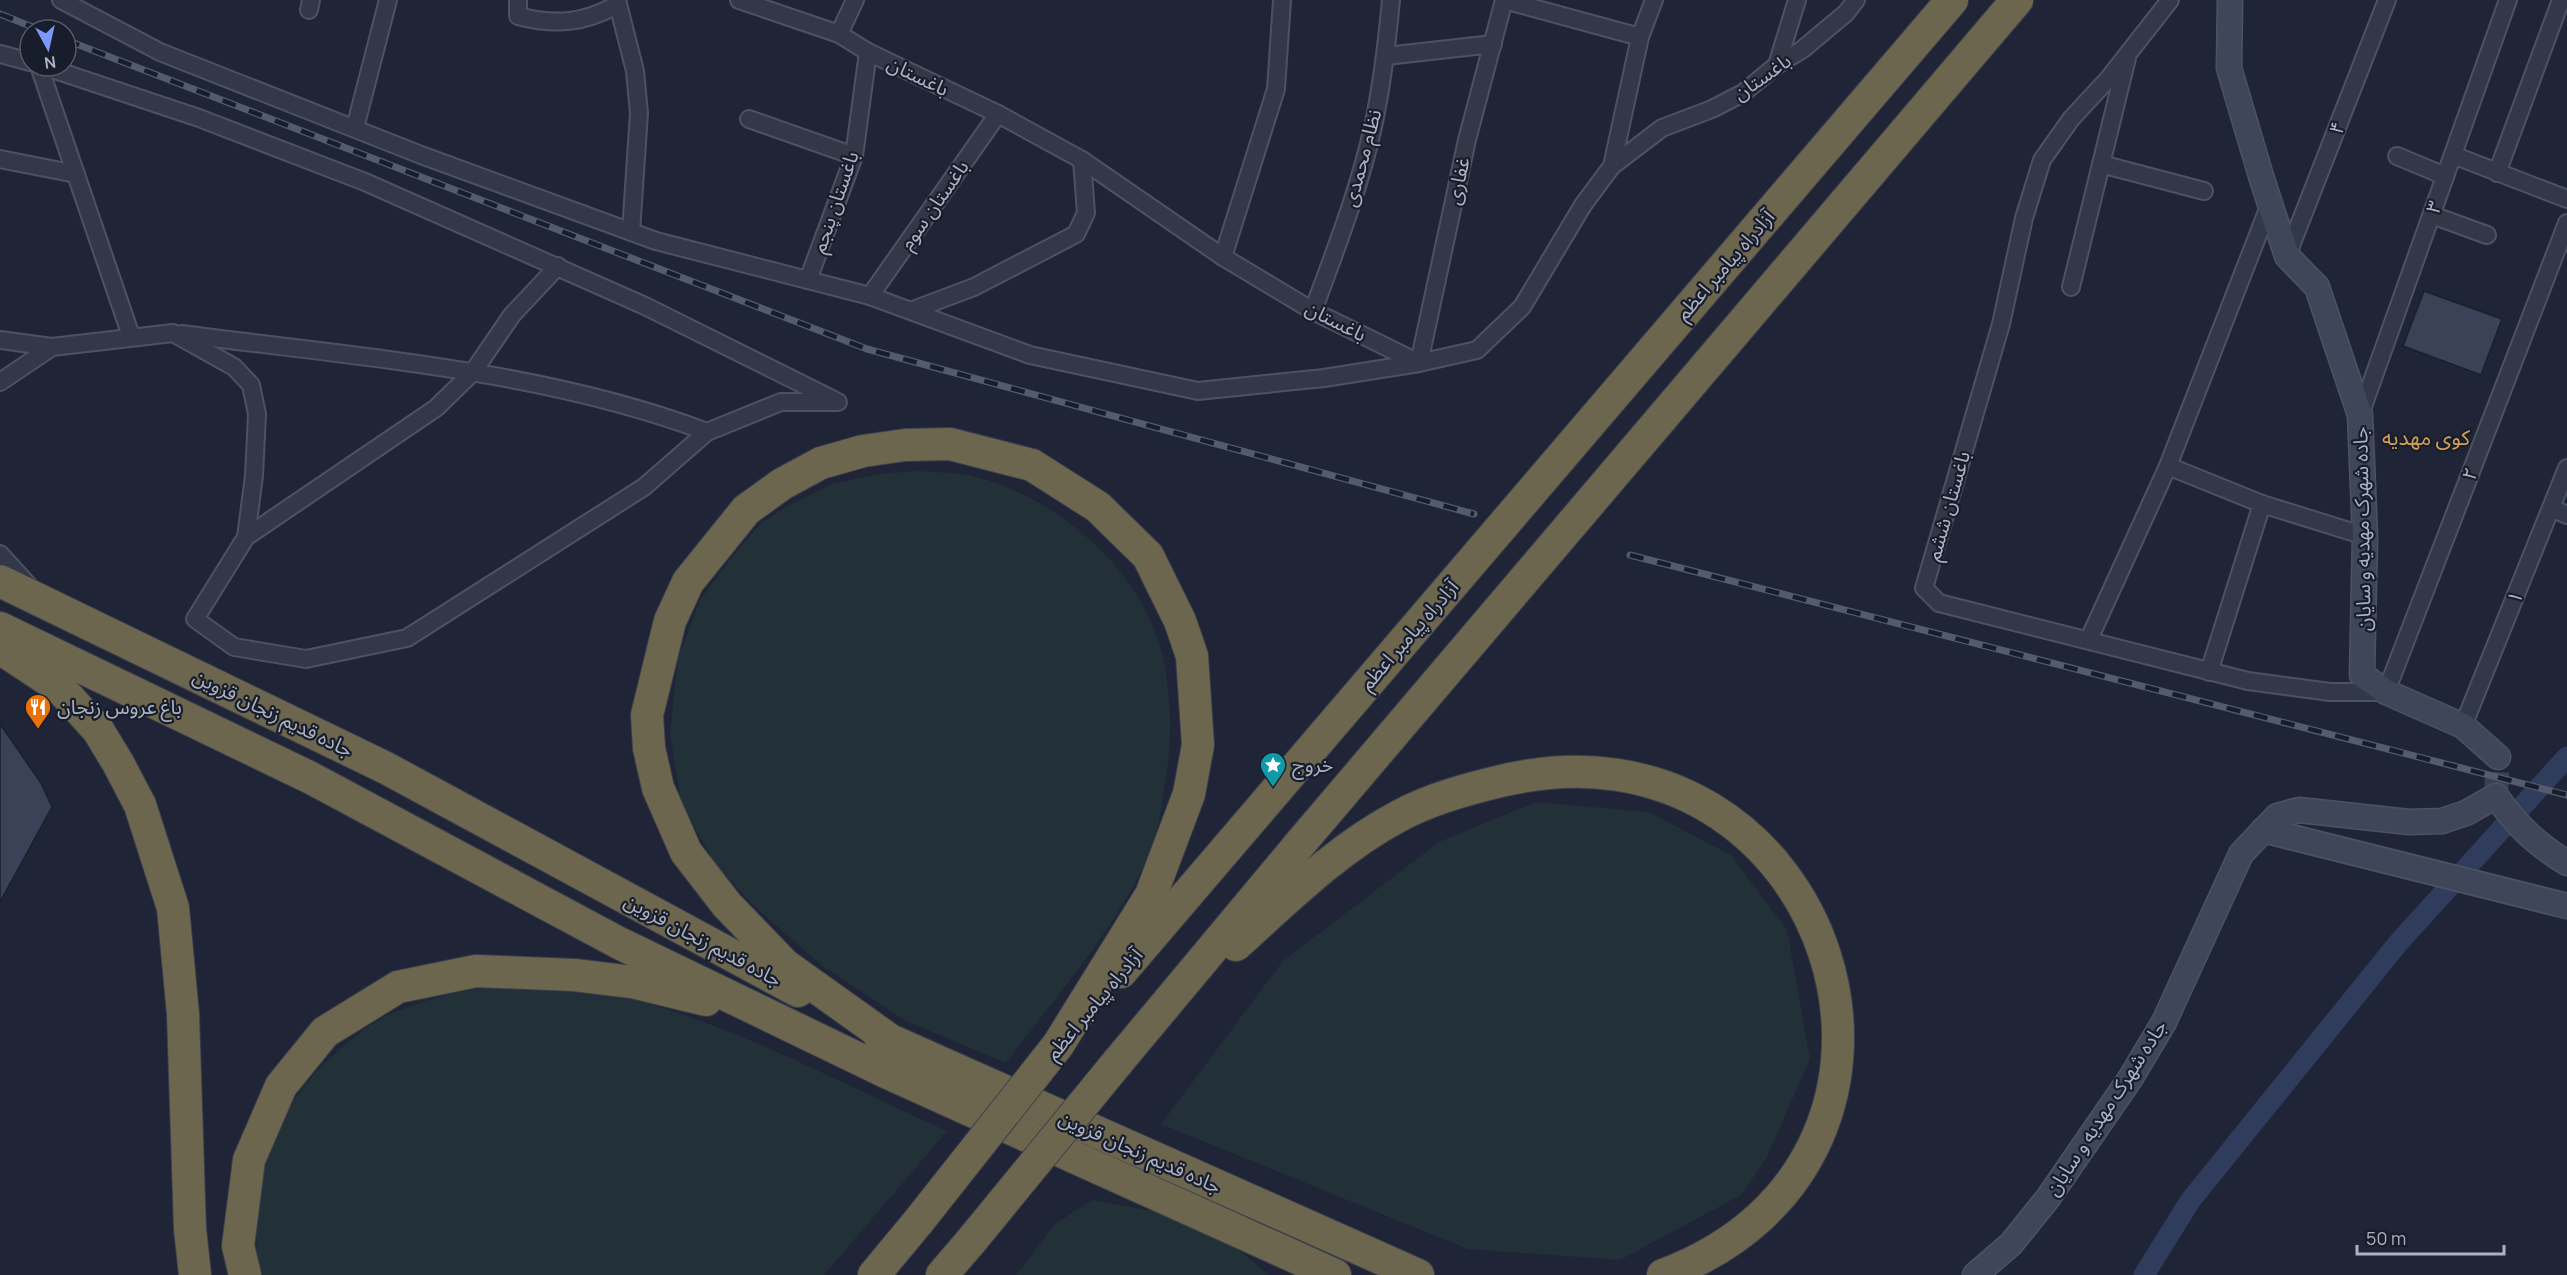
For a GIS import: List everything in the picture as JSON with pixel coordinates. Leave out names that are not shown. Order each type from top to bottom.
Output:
[{"type":"highway","name":"آزادراه پیامبر اعظم","points":[[874,1275],[1058,1045],[1952,0]]},
{"type":"highway","points":[[942,1275],[1145,1029],[2017,0]]},
{"type":"highway","points":[[897,1045],[785,965],[727,905],[686,852],[657,788],[649,748],[647,715],[670,621],[688,582],[746,510],[782,484],[821,463],[863,451],[905,445],[950,444],[1032,465],[1098,507],[1148,556],[1180,621],[1192,656],[1198,745],[1189,794],[1150,895],[1058,1045]]},
{"type":"highway","name":"جاده قدیم زنجان قزوین","points":[[0,581],[386,768],[897,1045],[1418,1275]]},
{"type":"highway","name":"جاده قدیم زنجان قزوین","points":[[0,628],[311,778],[619,943],[890,1074],[1335,1275]]},
{"type":"highway","points":[[0,648],[59,687],[98,730],[140,805],[173,908],[183,1014],[190,1229],[195,1275]]},
{"type":"highway","points":[[1145,1029],[1341,852],[1401,815],[1443,798],[1464,790],[1529,774],[1598,771],[1659,784],[1710,806],[1764,850],[1802,899],[1826,954],[1839,1014],[1836,1071],[1821,1130],[1787,1190],[1745,1232],[1693,1264],[1663,1275]]},
{"type":"highway","points":[[245,1275],[238,1246],[249,1160],[281,1086],[325,1032],[398,987],[476,971],[574,975],[632,982],[770,1016]]},
{"type":"highway","points":[[1237,1232],[1281,1275]]},
{"type":"highway","points":[[956,1275],[972,1240]]},
{"type":"street","points":[[61,0],[160,52],[631,232],[656,241],[870,296],[913,310],[1030,356],[1198,391],[1324,378],[1419,363]]},
{"type":"street","points":[[355,128],[388,0]]},
{"type":"street","points":[[518,0],[518,16],[539,22],[579,21],[595,17],[618,2],[634,71],[639,113],[631,232]]},
{"type":"street","name":"باغستان","points":[[739,0],[839,34],[868,52],[998,114],[1082,160],[1224,257],[1313,311],[1419,363],[1477,350],[1522,307],[1583,205],[1612,166],[1662,128],[1712,109],[1743,93],[1777,64],[1803,49],[1846,13],[1856,0]]},
{"type":"street","points":[[839,34],[855,0]]},
{"type":"street","points":[[1224,257],[1276,89],[1282,0]]},
{"type":"street","name":"نظام محمدی","points":[[1313,311],[1354,194],[1372,129],[1386,56],[1391,0]]},
{"type":"street","points":[[1504,0],[1640,37]]},
{"type":"street","name":"غفاری","points":[[1419,363],[1467,140],[1504,0]]},
{"type":"street","points":[[1612,166],[1640,37],[1654,0]]},
{"type":"street","points":[[1777,64],[1797,0]]},
{"type":"street","name":"باغستان ششم","points":[[2170,0],[2128,54],[2071,118],[2042,160],[2024,218],[2001,324],[1924,588],[1939,603],[2089,639],[2248,681],[2330,692],[2386,692]]},
{"type":"street","name":"جاده شهرک مهدیه و سایان","points":[[2230,0],[2229,68],[2270,204],[2287,256],[2317,287],[2360,415],[2365,536],[2362,675],[2386,692],[2463,726],[2498,757]]},
{"type":"street","name":"۴","points":[[2287,256],[2387,0]]},
{"type":"street","name":"۳","points":[[2360,415],[2508,0]]},
{"type":"street","points":[[2497,173],[2561,0]]},
{"type":"street","points":[[1386,56],[1493,44]]},
{"type":"street","name":"باغستان پنجم","points":[[808,280],[854,156],[868,52]]},
{"type":"street","points":[[0,54],[18,59]]},
{"type":"street","points":[[2071,287],[2128,54]]},
{"type":"street","points":[[45,78],[131,336]]},
{"type":"street","points":[[77,78],[199,118],[365,182],[558,266],[838,402],[781,402],[706,432],[644,487],[407,638],[306,659],[234,647],[195,619],[246,537],[436,408],[473,372],[512,315],[558,266]]},
{"type":"street","name":"باغستان سوم","points":[[870,296],[998,114]]},
{"type":"street","points":[[749,119],[854,156]]},
{"type":"street","points":[[2453,155],[2567,199]]},
{"type":"street","points":[[2397,156],[2445,176]]},
{"type":"street","points":[[0,159],[76,174]]},
{"type":"street","points":[[913,310],[974,287],[1076,234],[1086,213],[1082,160]]},
{"type":"street","points":[[2101,164],[2204,190]]},
{"type":"street","points":[[2089,639],[2168,466],[2270,204]]},
{"type":"street","points":[[2432,215],[2487,235]]},
{"type":"street","name":"۲","points":[[2386,692],[2567,223]]},
{"type":"street","points":[[0,340],[52,347],[131,336],[173,333],[473,372],[649,410],[706,432]]},
{"type":"street","points":[[173,333],[234,367],[251,385],[257,414],[254,476],[246,537]]},
{"type":"street","points":[[0,382],[52,347]]},
{"type":"street","points":[[2168,466],[2262,504],[2365,536]]},
{"type":"street","name":"۱","points":[[2463,726],[2567,468]]},
{"type":"street","points":[[2209,672],[2262,504]]},
{"type":"street","points":[[2551,508],[2567,515]]},
{"type":"street","points":[[0,554],[44,601]]},
{"type":"street","name":"جاده شهرک مهدیه و سایان","points":[[1975,1275],[2011,1244],[2048,1198],[2130,1079],[2164,1022],[2241,854],[2277,816],[2299,810],[2409,822],[2442,820],[2466,813],[2496,796],[2515,824],[2543,848],[2567,863]]},
{"type":"street","points":[[2263,830],[2567,906]]},
{"type":"shaded area","points":[[916,471],[961,474],[992,482],[1024,494],[1054,512],[1082,533],[1108,557],[1130,584],[1147,613],[1159,643],[1167,677],[1170,713],[1168,766],[1158,825],[1144,866],[1097,943],[1006,1063],[906,1021],[821,965],[750,902],[712,859],[681,801],[670,734],[678,659],[700,600],[760,524],[789,505],[832,484],[880,474]]},
{"type":"shaded area","points":[[1536,802],[1648,812],[1731,855],[1787,930],[1810,1059],[1766,1159],[1741,1195],[1620,1260],[1468,1249],[1161,1124],[1283,961],[1439,842]]},
{"type":"shaded area","points":[[489,986],[586,989],[644,1002],[732,1033],[947,1131],[824,1275],[258,1275],[256,1242],[258,1211],[262,1180],[270,1151],[297,1096],[316,1072],[357,1035],[388,1015],[425,1001]]},
{"type":"shaded area","points":[[1092,1200],[1173,1215],[1230,1243],[1269,1275],[1016,1275],[1055,1224]]},
{"type":"building","points":[[2424,291],[2502,319],[2481,375],[2403,346]]},
{"type":"building","points":[[0,724],[41,783],[52,807],[0,902]]},
{"type":"waterway","points":[[2144,1275],[2190,1201],[2399,942],[2567,757]]},
{"type":"tunnel","points":[[2496,796],[2498,757]]},
{"type":"railway","points":[[0,14],[18,21]]},
{"type":"railway","points":[[78,45],[867,349],[1474,514]]},
{"type":"railway","points":[[1630,555],[2567,795]]},
{"type":"place","name":"باغ عروس زنجان","points":[[38,730]]},
{"type":"place","name":"خروج","points":[[1273,788]]},
{"type":"district","name":"کوی مهدیه","points":[[2426,438]]}]
